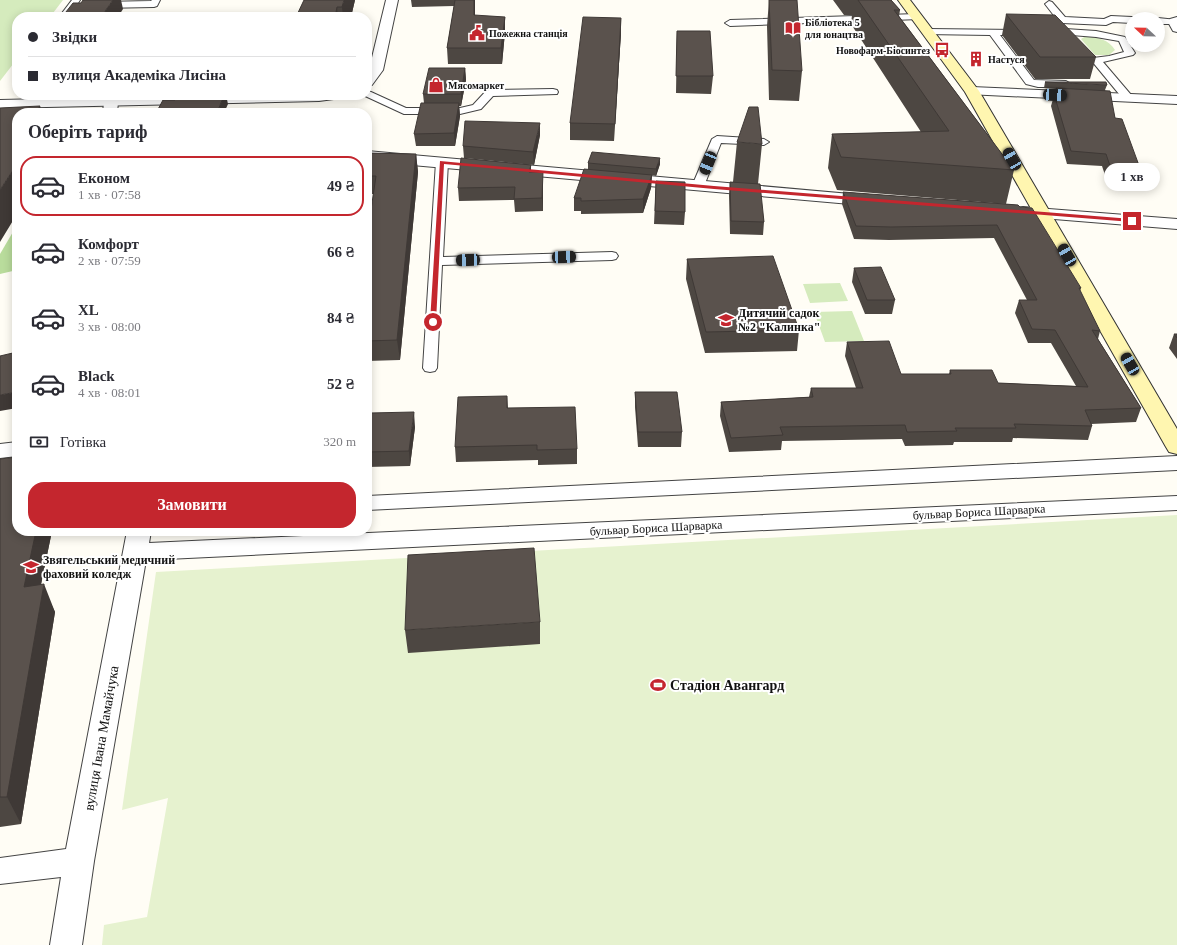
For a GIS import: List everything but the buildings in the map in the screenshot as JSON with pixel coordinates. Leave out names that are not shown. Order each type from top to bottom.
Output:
[{"type":"main road","points":[[904,0],[972,91],[1177,447]]},
{"type":"street","points":[[372,75],[376,70],[392,0]]},
{"type":"street","points":[[972,91],[1177,100]]},
{"type":"street","points":[[0,104],[110,107],[256,100]]},
{"type":"street","points":[[372,156],[889,202]]},
{"type":"street","points":[[1004,211],[1177,224]]},
{"type":"street","points":[[0,451],[12,450]]},
{"type":"street","points":[[372,504],[1177,463]]},
{"type":"street","name":"бульвар Бориса Шарварка","points":[[372,533],[1177,503]]},
{"type":"street","name":"бульвар Бориса Шарварка","points":[[137,542],[297,536]]},
{"type":"street","name":"вулиця Івана Мамайчука","points":[[66,945],[79,861],[137,542]]},
{"type":"street","points":[[0,871],[79,861]]},
{"type":"lane","points":[[68,12],[74,3],[90,6],[154,4],[156,0]]},
{"type":"lane","points":[[1049,4],[1062,20],[1106,22],[1111,19],[1125,20]]},
{"type":"lane","points":[[781,10],[788,21]]},
{"type":"lane","points":[[730,23],[917,17]]},
{"type":"lane","points":[[1165,22],[1176,24]]},
{"type":"lane","points":[[928,32],[980,30],[993,32],[1066,32],[1096,34],[1122,39],[1130,53],[1110,59],[1093,58],[1128,98]]},
{"type":"lane","points":[[993,32],[1030,82],[1038,84],[1077,84]]},
{"type":"lane","points":[[1066,32],[1076,41]]},
{"type":"lane","points":[[1100,84],[1116,84]]},
{"type":"lane","points":[[372,96],[404,111],[460,111],[477,108],[490,93],[553,92]]},
{"type":"lane","points":[[698,186],[717,139],[764,142]]},
{"type":"lane","points":[[430,368],[442,162]]},
{"type":"lane","points":[[436,261],[612,256]]},
{"type":"green space","points":[[0,0],[63,0],[54,12],[12,12],[12,65],[0,81]]},
{"type":"green space","points":[[1086,36],[1099,38],[1106,41],[1115,50],[1109,55],[1095,55],[1081,39]]},
{"type":"green space","points":[[12,234],[12,271],[0,274],[0,254]]},
{"type":"green space","points":[[840,283],[848,301],[810,303],[803,284]]},
{"type":"green space","points":[[852,311],[864,341],[825,342],[814,312]]},
{"type":"green space","name":"Стадіон Авангард","points":[[1177,515],[1177,945],[102,945],[104,925],[147,917],[168,798],[122,810],[156,572]]},
{"type":"place","name":"Бібліотека 5 для юнацтва","points":[[793,28]]},
{"type":"place","name":"Пожежна станція","points":[[477,33]]},
{"type":"place","name":"Новофарм-Біосинтез","points":[[942,50]]},
{"type":"place","name":"Настуся","points":[[976,59]]},
{"type":"place","name":"Мясомаркет","points":[[436,85]]},
{"type":"place","name":"Дитячий садок №2 \"Калинка\"","points":[[726,320]]},
{"type":"place","name":"Звягельський медичний фаховий коледж","points":[[31,567]]},
{"type":"place","name":"Стадіон Авангард","points":[[658,685]]},
{"type":"route","points":[[433,322],[442,162],[714,188],[1132,221]]}]
